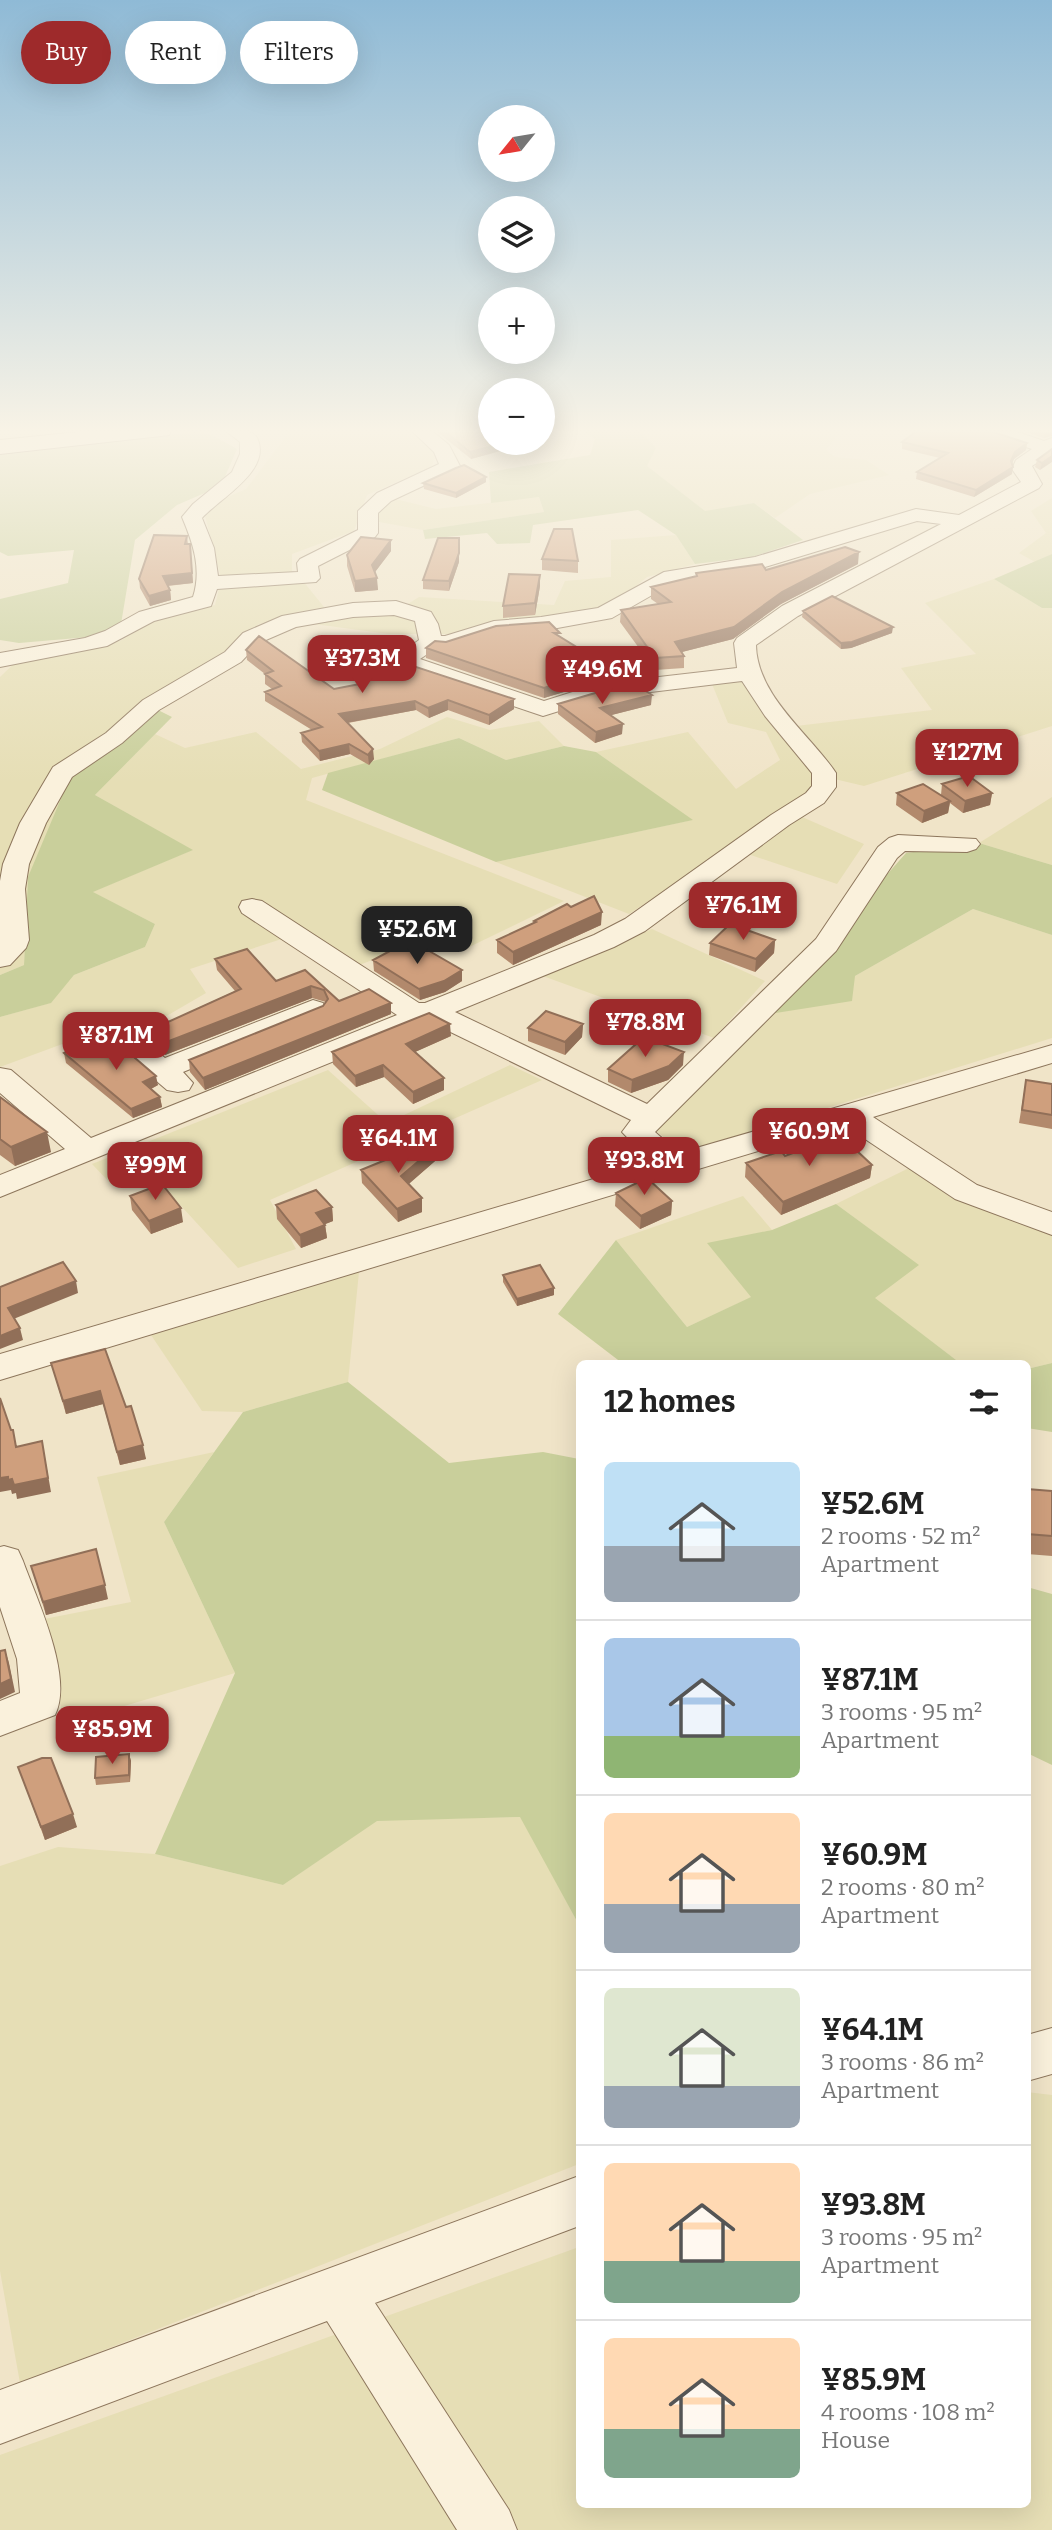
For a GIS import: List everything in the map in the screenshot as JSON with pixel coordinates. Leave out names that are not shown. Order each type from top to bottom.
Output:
[{"type":"street","points":[[0,660],[28,651],[77,647],[109,639],[133,627],[141,619],[190,607],[203,601],[209,583],[204,548]]},
{"type":"street","points":[[337,548],[307,563],[309,578],[337,612]]},
{"type":"street","points":[[750,673],[598,691],[543,709],[402,660],[431,642],[446,643],[494,628],[541,624],[604,612],[657,581],[671,576],[758,563],[807,548]]},
{"type":"street","points":[[5,1178],[86,1151],[204,1104],[604,941],[635,925],[780,820],[815,798],[824,787],[824,773],[765,697],[750,673],[743,652],[745,643],[790,611],[909,548]]},
{"type":"street","points":[[209,583],[309,578]]},
{"type":"street","points":[[0,960],[12,948],[15,940],[12,889],[16,864],[33,823],[62,772],[114,738],[152,705],[233,657],[259,634],[290,621],[337,612],[396,608],[423,617],[431,642]]},
{"type":"street","points":[[674,1166],[637,1132],[826,945],[887,853],[898,843],[967,844]]},
{"type":"street","points":[[252,907],[412,1012],[431,1012],[651,1118]]},
{"type":"street","points":[[162,1070],[313,1009]]},
{"type":"street","points":[[128,1044],[204,1104]]},
{"type":"street","points":[[0,1367],[211,1302],[1052,1054]]},
{"type":"street","points":[[0,1077],[86,1151]]},
{"type":"street","points":[[848,1114],[966,1192],[1052,1224]]},
{"type":"street","points":[[0,1720],[41,1703],[37,1659],[4,1561]]},
{"type":"street","points":[[1031,2057],[1052,2051]]},
{"type":"street","points":[[0,2417],[576,2202]]},
{"type":"street","points":[[338,2292],[489,2530]]},
{"type":"shaded area","points":[[213,548],[308,548],[292,554],[292,574],[221,578]]},
{"type":"shaded area","points":[[611,548],[685,548],[695,564],[647,577],[610,608],[456,634],[389,634],[314,624],[350,614],[390,615],[419,597],[554,605],[565,581],[611,577]]},
{"type":"shaded area","points":[[1026,548],[1052,548],[1052,554],[1035,562],[1019,553]]},
{"type":"shaded area","points":[[994,579],[1042,608],[1052,608],[1052,726],[864,786],[826,777],[786,810],[864,844],[837,884],[730,848],[629,914],[496,862],[692,820],[596,752],[688,732],[736,789],[780,760],[766,732],[728,723],[712,684],[757,678],[796,726],[932,710],[901,668],[976,654],[925,603]]},
{"type":"shaded area","points":[[303,581],[328,612],[259,624],[158,710],[28,877],[24,965],[0,975],[0,677],[24,654],[120,641],[157,619],[215,605],[220,584]]},
{"type":"shaded area","points":[[447,717],[490,730],[539,721],[564,746],[506,760],[459,738],[312,778],[306,800],[564,901],[461,951],[428,938],[357,966],[303,932],[190,969],[206,993],[139,1032],[95,1032],[0,1067],[0,1017],[50,1003],[74,975],[145,947],[155,924],[92,892],[192,850],[95,795],[155,734],[185,748],[256,732],[301,769],[380,749]]},
{"type":"shaded area","points":[[1052,797],[1052,865],[979,843]]},
{"type":"shaded area","points":[[973,909],[1052,935],[1052,1038],[682,1153],[653,1128],[763,1015],[855,976]]},
{"type":"shaded area","points":[[652,929],[765,981],[714,1038],[540,975]]},
{"type":"shaded area","points":[[510,1065],[542,1080],[270,1200],[296,1249],[238,1268],[149,1171],[113,1186],[92,1164],[328,1070],[387,1123]]},
{"type":"shaded area","points":[[911,1167],[950,1197],[1052,1231],[1052,1363],[1031,1368],[1031,1360],[956,1360],[874,1298],[918,1265],[836,1204]]},
{"type":"shaded area","points":[[743,1196],[772,1230],[708,1244],[752,1297],[687,1327],[616,1240]]},
{"type":"shaded area","points":[[359,1272],[348,1382],[243,1412],[202,1411],[151,1335]]},
{"type":"shaded area","points":[[214,1452],[164,1522],[235,1673],[64,1724],[44,1619],[131,1602],[97,1477]]},
{"type":"shaded area","points":[[521,1817],[576,1919],[576,2165],[20,2383],[0,2271],[0,1866],[58,1847],[155,1854],[283,1885],[377,1820]]},
{"type":"shaded area","points":[[1031,2092],[1052,2095],[1052,2530],[0,2530],[0,2455],[576,2248],[576,2508],[1031,2508]]},
{"type":"green space","points":[[0,548],[134,548],[121,624],[89,637],[19,643],[0,640],[0,599],[68,583],[74,550],[8,556],[0,552]]},
{"type":"green space","points":[[685,548],[779,548],[752,557],[695,564]]},
{"type":"green space","points":[[1052,554],[1052,608],[1042,608],[994,579]]},
{"type":"green space","points":[[158,710],[172,717],[95,795],[193,850],[93,892],[155,924],[145,947],[74,975],[51,1003],[0,1017],[0,975],[24,965],[28,877],[73,770]]},
{"type":"green space","points":[[459,738],[506,760],[564,746],[596,752],[693,820],[496,862],[322,790],[328,773]]},
{"type":"green space","points":[[979,843],[1052,865],[1052,935],[973,909],[855,976],[852,1001],[763,1015],[906,853]]},
{"type":"green space","points":[[836,1204],[919,1265],[875,1298],[956,1360],[618,1360],[558,1314],[616,1240],[687,1327],[751,1297],[707,1243],[772,1230]]},
{"type":"green space","points":[[1052,1363],[1052,1432],[1031,1429],[1031,1368]]},
{"type":"green space","points":[[348,1382],[449,1463],[543,1452],[576,1458],[576,1920],[520,1817],[377,1821],[283,1885],[155,1854],[235,1673],[164,1522],[243,1412]]},
{"type":"green space","points":[[1031,1588],[1052,1594],[1052,1765],[1031,1755]]},
{"type":"building","points":[[150,548],[190,548],[192,573],[163,576],[170,590],[149,596],[139,579]]},
{"type":"building","points":[[352,548],[385,548],[372,565],[377,578],[355,581],[347,555]]},
{"type":"building","points":[[434,548],[459,548],[449,581],[423,580]]},
{"type":"building","points":[[546,548],[576,548],[578,561],[542,559]]},
{"type":"building","points":[[841,548],[859,552],[782,592],[734,627],[675,642],[684,656],[655,658],[621,610],[671,602],[651,587],[697,576],[696,573],[762,564],[766,570]]},
{"type":"building","points":[[509,574],[540,575],[535,603],[503,606]]},
{"type":"building","points":[[832,596],[893,627],[852,642],[841,643],[803,611]]},
{"type":"building","points":[[549,622],[560,633],[554,633],[612,669],[597,671],[544,688],[426,648],[435,641],[446,642],[496,626]]},
{"type":"building","points":[[259,636],[334,689],[365,683],[398,661],[514,699],[489,715],[448,700],[428,708],[415,701],[339,714],[373,749],[368,755],[349,744],[319,751],[301,733],[322,727],[265,692],[281,686],[265,674],[273,671],[246,650]]},
{"type":"building","points":[[638,686],[652,695],[600,708],[623,724],[596,732],[558,704],[602,691]]},
{"type":"building","points":[[969,776],[992,793],[965,801],[942,784]]},
{"type":"building","points":[[923,784],[950,801],[924,811],[897,793]]},
{"type":"building","points":[[594,896],[602,912],[513,952],[497,940],[567,904],[571,907]]},
{"type":"building","points":[[730,924],[775,940],[756,959],[710,943]]},
{"type":"building","points":[[403,944],[415,950],[424,948],[462,970],[444,981],[419,989],[373,960]]},
{"type":"building","points":[[247,949],[276,981],[305,970],[339,1001],[369,989],[391,1003],[203,1078],[189,1060],[323,1006],[328,999],[324,990],[311,986],[164,1043],[148,1031],[241,989],[215,959]]},
{"type":"building","points":[[546,1011],[583,1024],[565,1042],[528,1028]]},
{"type":"building","points":[[429,1013],[450,1024],[406,1044],[444,1078],[413,1092],[383,1065],[355,1076],[332,1052]]},
{"type":"building","points":[[644,1037],[684,1052],[669,1066],[632,1080],[608,1069]]},
{"type":"building","points":[[94,1039],[109,1052],[121,1046],[156,1076],[143,1082],[160,1097],[131,1109],[64,1053]]},
{"type":"building","points":[[1026,1080],[1052,1084],[1052,1115],[1022,1110]]},
{"type":"building","points":[[0,1097],[47,1132],[11,1147],[0,1139]]},
{"type":"building","points":[[840,1135],[872,1165],[783,1202],[746,1163],[781,1151],[785,1156]]},
{"type":"building","points":[[439,1138],[441,1142],[401,1176],[422,1198],[397,1209],[361,1170]]},
{"type":"building","points":[[647,1178],[672,1201],[641,1216],[616,1193]]},
{"type":"building","points":[[162,1184],[181,1208],[149,1221],[130,1196]]},
{"type":"building","points":[[316,1190],[332,1207],[316,1213],[325,1225],[300,1235],[276,1205]]},
{"type":"building","points":[[63,1262],[76,1281],[8,1308],[20,1328],[0,1336],[0,1287]]},
{"type":"building","points":[[540,1265],[554,1288],[517,1299],[503,1275]]},
{"type":"building","points":[[105,1349],[126,1407],[131,1406],[143,1445],[117,1452],[100,1391],[63,1401],[51,1363]]},
{"type":"building","points":[[0,1398],[13,1430],[16,1447],[42,1441],[48,1478],[14,1485],[8,1477],[0,1478]]},
{"type":"building","points":[[1031,1489],[1052,1491],[1052,1536],[1031,1534]]},
{"type":"building","points":[[96,1549],[105,1585],[43,1602],[31,1566]]},
{"type":"building","points":[[5,1650],[11,1679],[0,1684],[0,1651]]},
{"type":"building","points":[[129,1754],[129,1775],[95,1778],[96,1757]]},
{"type":"building","points":[[42,1758],[51,1758],[73,1814],[41,1827],[18,1767]]}]
